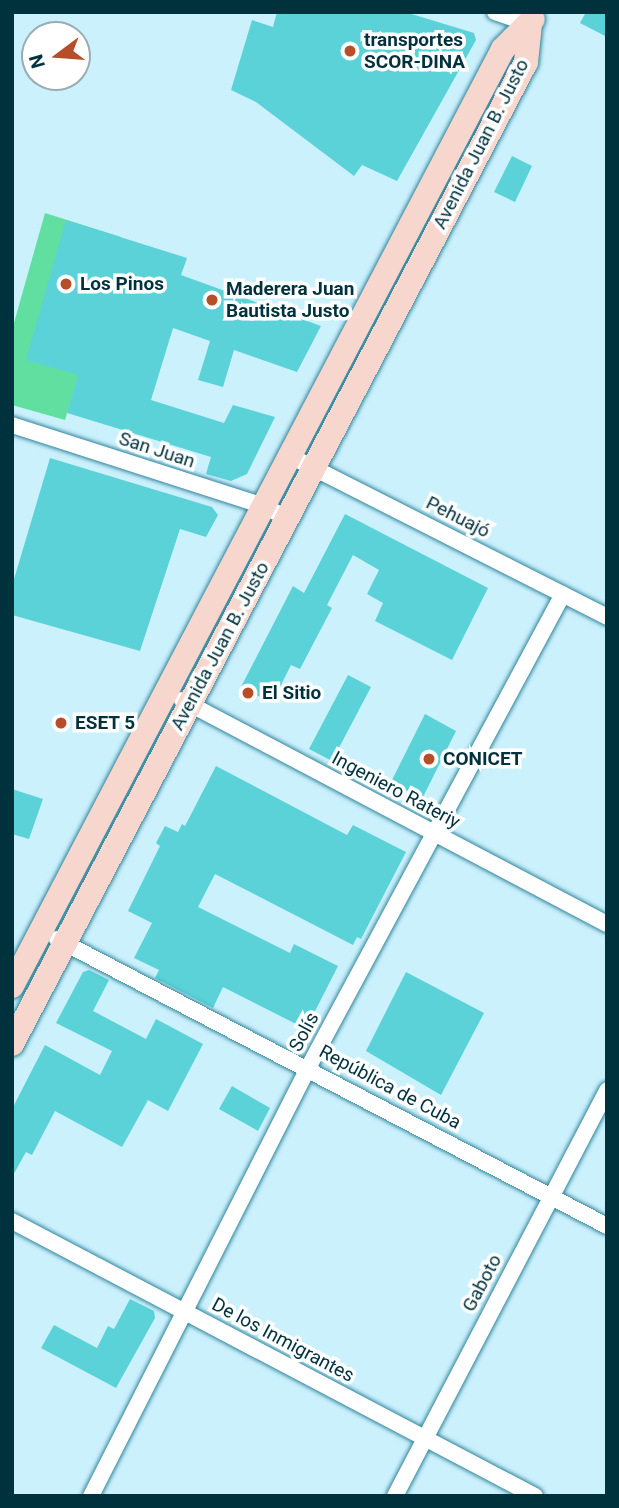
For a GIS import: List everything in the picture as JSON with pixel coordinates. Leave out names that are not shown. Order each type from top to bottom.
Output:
[{"type":"main road","name":"Avenida Juan B. Justo","points":[[12,986],[503,49],[533,18]]},
{"type":"main road","name":"Avenida Juan B. Justo","points":[[14,1038],[526,62],[533,18]]},
{"type":"street","points":[[495,12],[533,18]]},
{"type":"street","name":"San Juan","points":[[12,425],[264,506],[287,518]]},
{"type":"street","name":"Pehuajó","points":[[290,456],[607,617]]},
{"type":"street","name":"Solís","points":[[91,1496],[309,1068],[563,594]]},
{"type":"street","name":"Ingeniero Rateriy","points":[[166,692],[607,924]]},
{"type":"street","name":"República de Cuba","points":[[41,930],[607,1226]]},
{"type":"street","name":"Gaboto","points":[[395,1496],[607,1090]]},
{"type":"street","name":"De los Inmigrantes","points":[[12,1221],[535,1496]]},
{"type":"green space","name":"Los Pinos","points":[[45,213],[121,237],[65,420],[12,405],[12,330]]},
{"type":"building","points":[[277,12],[405,12],[474,33],[476,40],[397,181],[362,165],[354,176],[256,102],[231,90],[252,20],[273,27]]},
{"type":"building","points":[[586,12],[607,12],[607,37],[580,23]]},
{"type":"building","points":[[512,156],[532,166],[515,202],[494,192]]},
{"type":"building","points":[[66,220],[187,258],[181,275],[321,326],[297,372],[234,350],[223,387],[198,380],[210,341],[173,328],[151,400],[224,423],[233,405],[275,417],[247,474],[231,481],[206,474],[211,457],[67,413],[78,375],[26,360]]},
{"type":"building","points":[[50,458],[212,507],[218,515],[206,537],[180,529],[140,651],[12,615],[12,586]]},
{"type":"building","points":[[345,514],[488,588],[452,660],[375,621],[383,603],[367,594],[379,570],[353,555],[327,605],[332,608],[300,669],[291,665],[272,703],[241,687],[293,586],[304,593]]},
{"type":"building","points":[[348,675],[371,687],[332,761],[309,749]]},
{"type":"building","name":"CONICET","points":[[425,714],[456,731],[422,799],[391,782]]},
{"type":"building","points":[[216,766],[347,835],[353,825],[406,852],[361,939],[357,937],[353,945],[215,874],[198,907],[290,953],[294,944],[338,966],[306,1029],[223,987],[213,1008],[155,978],[159,970],[134,958],[152,923],[128,911],[160,846],[156,843],[165,826],[178,832],[182,824],[185,826]]},
{"type":"building","points":[[12,789],[43,799],[29,839],[12,834]]},
{"type":"building","points":[[89,970],[109,980],[93,1011],[146,1039],[156,1019],[203,1044],[168,1111],[148,1100],[122,1147],[55,1111],[32,1155],[26,1152],[12,1177],[12,1109],[45,1045],[100,1075],[112,1051],[56,1023],[83,972]]},
{"type":"building","points":[[406,972],[484,1013],[441,1095],[366,1051]]},
{"type":"building","points":[[232,1086],[270,1108],[258,1131],[219,1109]]},
{"type":"building","points":[[130,1299],[154,1311],[155,1318],[116,1388],[41,1348],[54,1325],[97,1348],[108,1326],[114,1329]]},
{"type":"place","name":"transportes SCOR-DINA","points":[[350,51]]},
{"type":"place","name":"Los Pinos","points":[[66,284]]},
{"type":"place","name":"Maderera Juan Bautista Justo","points":[[212,300]]},
{"type":"place","name":"El Sitio","points":[[248,693]]},
{"type":"place","name":"ESET 5","points":[[61,723]]},
{"type":"place","name":"CONICET","points":[[429,759]]}]
